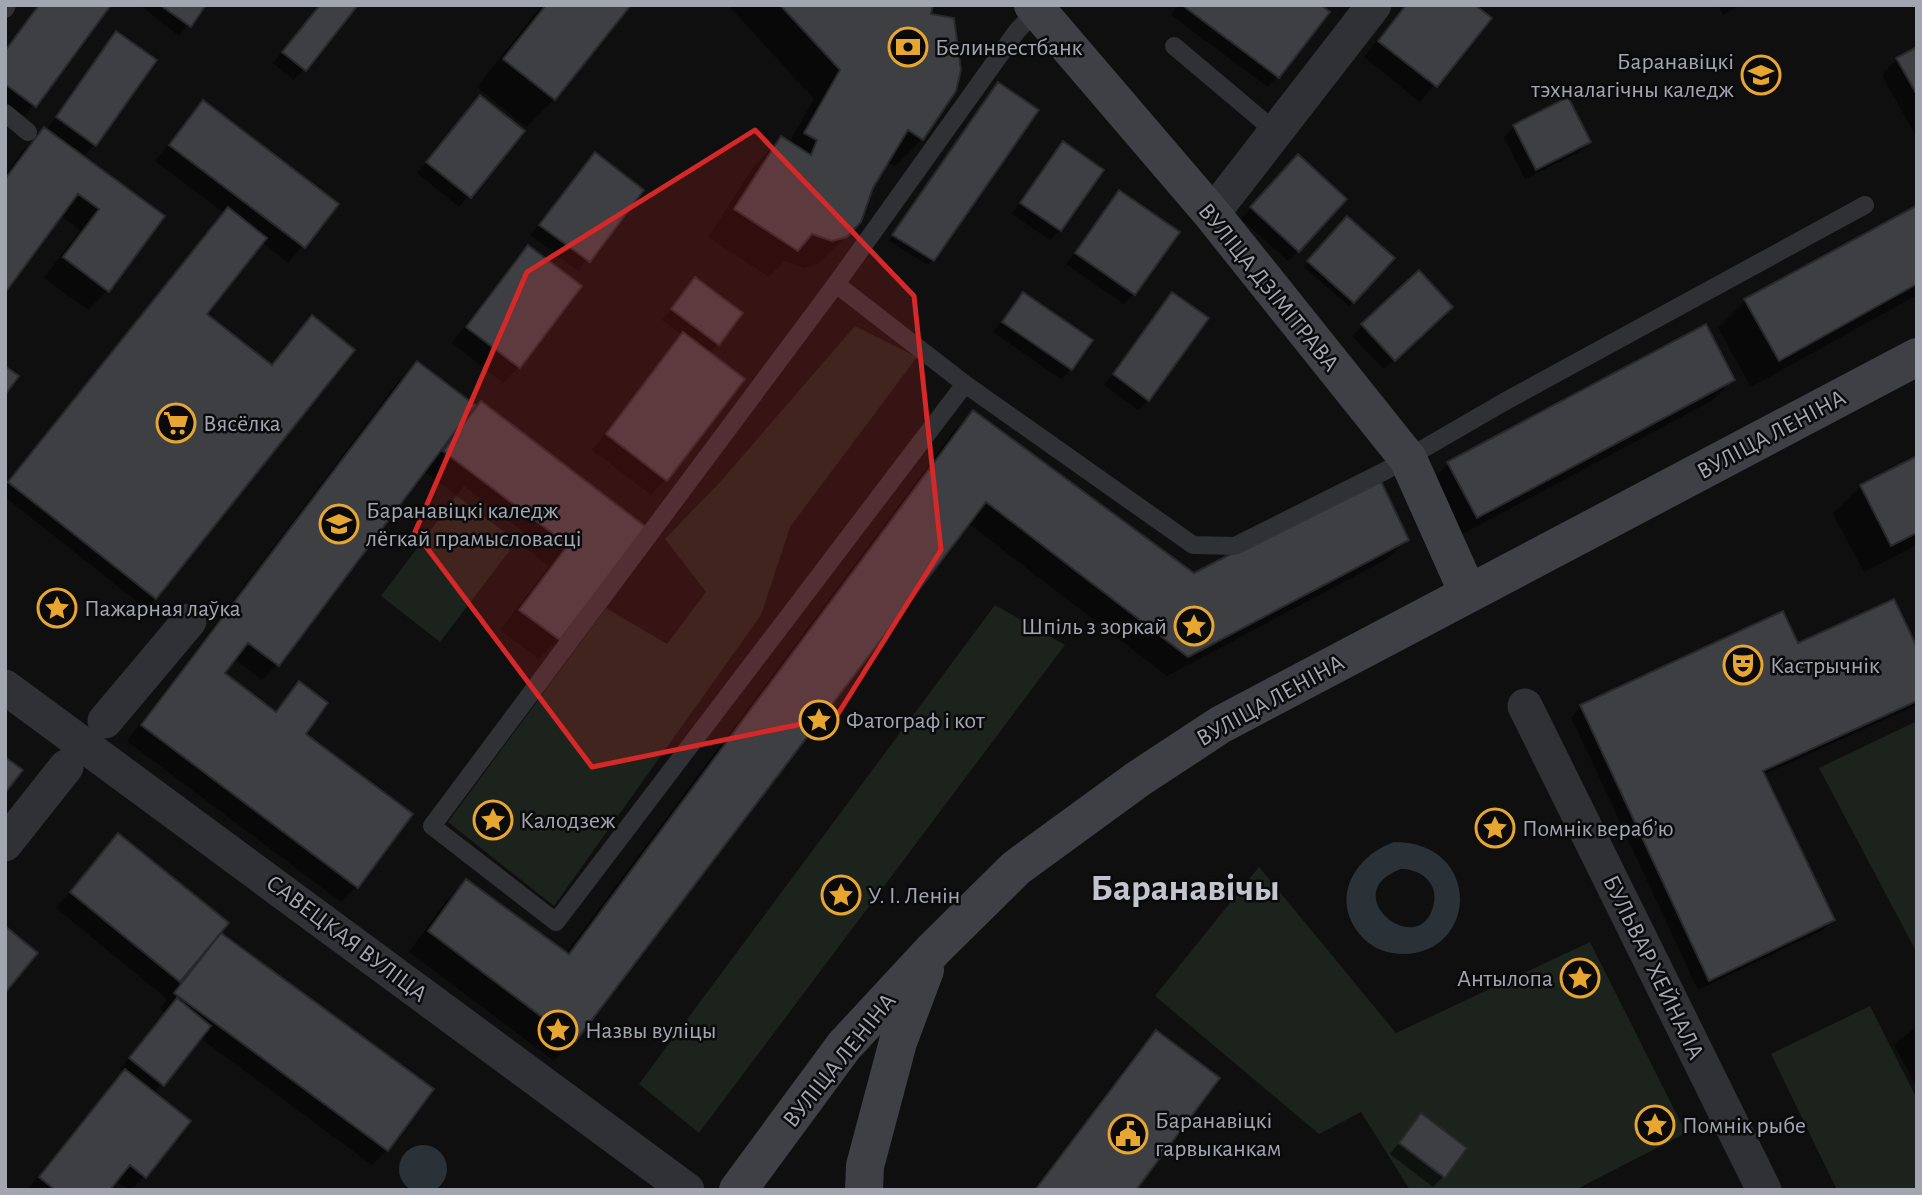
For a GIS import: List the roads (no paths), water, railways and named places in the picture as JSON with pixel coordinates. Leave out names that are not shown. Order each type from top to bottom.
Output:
[{"type":"main road","name":"ВУЛІЦА ДЗІМІТРАВА","points":[[1035,8],[1212,214],[1408,459],[1468,593]]},
{"type":"main road","name":"ВУЛІЦА ЛЕНІНА","points":[[738,1190],[844,1046],[934,949],[1016,868],[1138,779],[1220,725],[1917,357]]},
{"type":"main road","points":[[864,1190],[865,1166],[898,1042],[934,949]]},
{"type":"street","points":[[1212,214],[1374,5]]},
{"type":"street","points":[[104,721],[189,621]]},
{"type":"street","name":"САВЕЦКАЯ ВУЛІЦА","points":[[5,687],[687,1190]]},
{"type":"street","name":"БУЛЬВАР ХЕЙНАЛА","points":[[1525,706],[1764,1190]]},
{"type":"street","points":[[5,844],[66,767]]},
{"type":"lane","points":[[965,384],[556,922],[432,826],[836,284],[1035,8]]},
{"type":"lane","points":[[1174,46],[1276,132]]},
{"type":"lane","points":[[5,113],[28,132]]},
{"type":"lane","points":[[836,284],[965,384],[1193,545],[1235,546],[1408,459],[1516,395],[1865,205]]},
{"type":"place","name":"Белинвестбанк","points":[[908,47]]},
{"type":"place","name":"Баранавіцкі тэхналагічны каледж","points":[[1761,75]]},
{"type":"place","name":"Вясёлка","points":[[176,423]]},
{"type":"place","name":"Баранавіцкі каледж лёгкай прамысловасці","points":[[339,524]]},
{"type":"place","name":"Пажарная лаўка","points":[[57,608]]},
{"type":"place","name":"Шпіль з зоркай","points":[[1194,626]]},
{"type":"place","name":"Кастрычнік","points":[[1743,665]]},
{"type":"place","name":"Фатограф і кот","points":[[819,720]]},
{"type":"place","name":"Калодзеж","points":[[493,820]]},
{"type":"place","name":"Помнік верабʼю","points":[[1495,828]]},
{"type":"place","name":"У. І. Ленін","points":[[841,895]]},
{"type":"place","name":"Антылопа","points":[[1580,978]]},
{"type":"place","name":"Назвы вуліцы","points":[[558,1030]]},
{"type":"place","name":"Помнік рыбе","points":[[1655,1125]]},
{"type":"place","name":"Баранавіцкі гарвыканкам","points":[[1128,1134]]},
{"type":"district","name":"Баранавічы","points":[[1185,887]]}]
